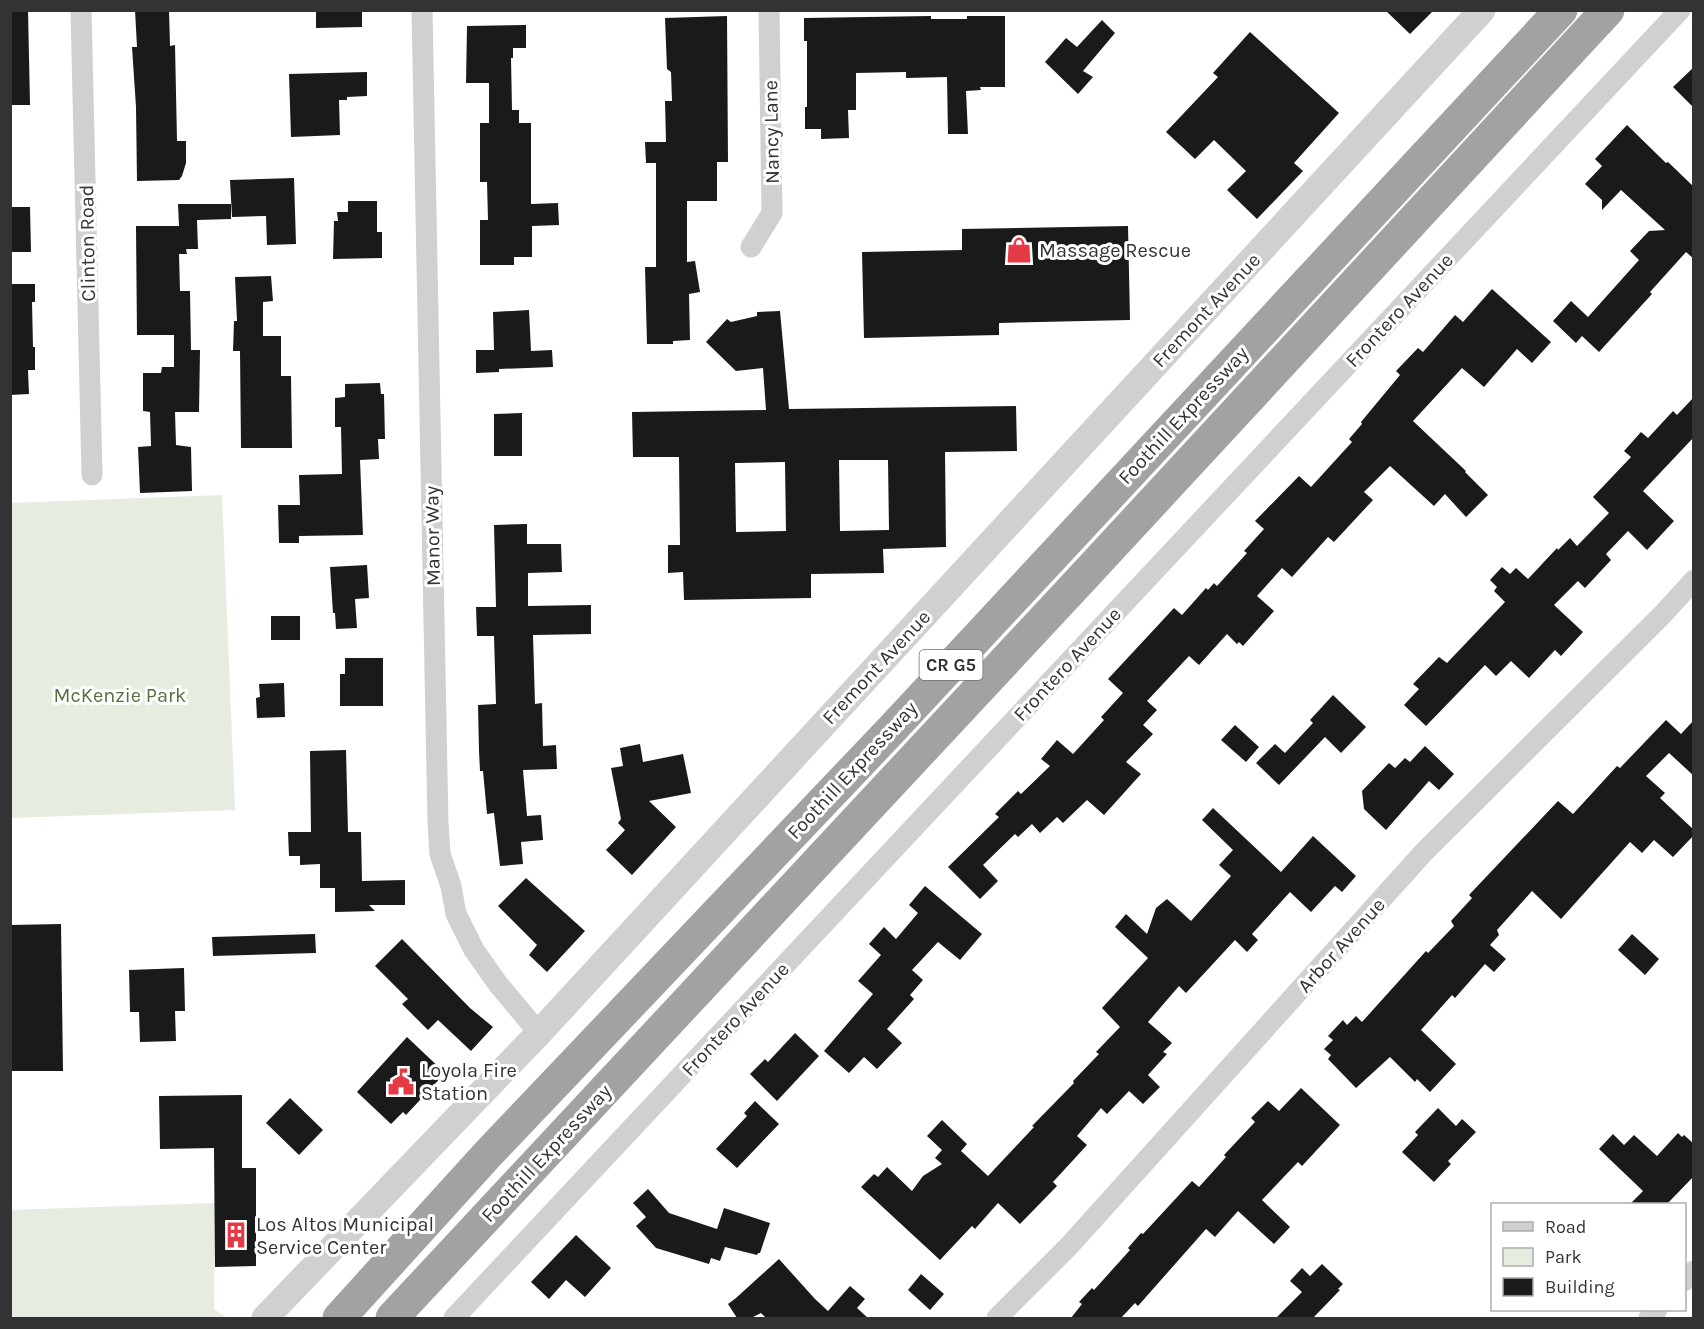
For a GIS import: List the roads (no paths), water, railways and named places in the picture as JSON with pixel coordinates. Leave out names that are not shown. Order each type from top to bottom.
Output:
[{"type":"highway","name":"Foothill Expressway","points":[[339,1318],[487,1155],[893,728],[1560,10]]},
{"type":"highway","name":"Foothill Expressway","points":[[392,1318],[1104,556],[1608,10]]},
{"type":"street","name":"Clinton Road","points":[[81,10],[92,475]]},
{"type":"street","name":"Manor Way","points":[[422,10],[440,854],[451,886],[456,914],[474,950],[498,984],[539,1033]]},
{"type":"street","name":"Nancy Lane","points":[[751,247],[772,213],[768,10]]},
{"type":"street","name":"Fremont Avenue","points":[[265,1318],[539,1033],[1482,10]]},
{"type":"street","name":"Frontero Avenue","points":[[454,1318],[1680,10]]},
{"type":"street","name":"Arbor Avenue","points":[[997,1318],[1069,1246],[1424,852],[1663,614],[1694,580]]},
{"type":"place","name":"Massage Rescue","points":[[1019,250]]},
{"type":"place","name":"Loyola Fire Station","points":[[401,1082]]},
{"type":"place","name":"Los Altos Municipal Service Center","points":[[236,1235]]},
{"type":"park label","name":"McKenzie Park","points":[[120,695]]}]
